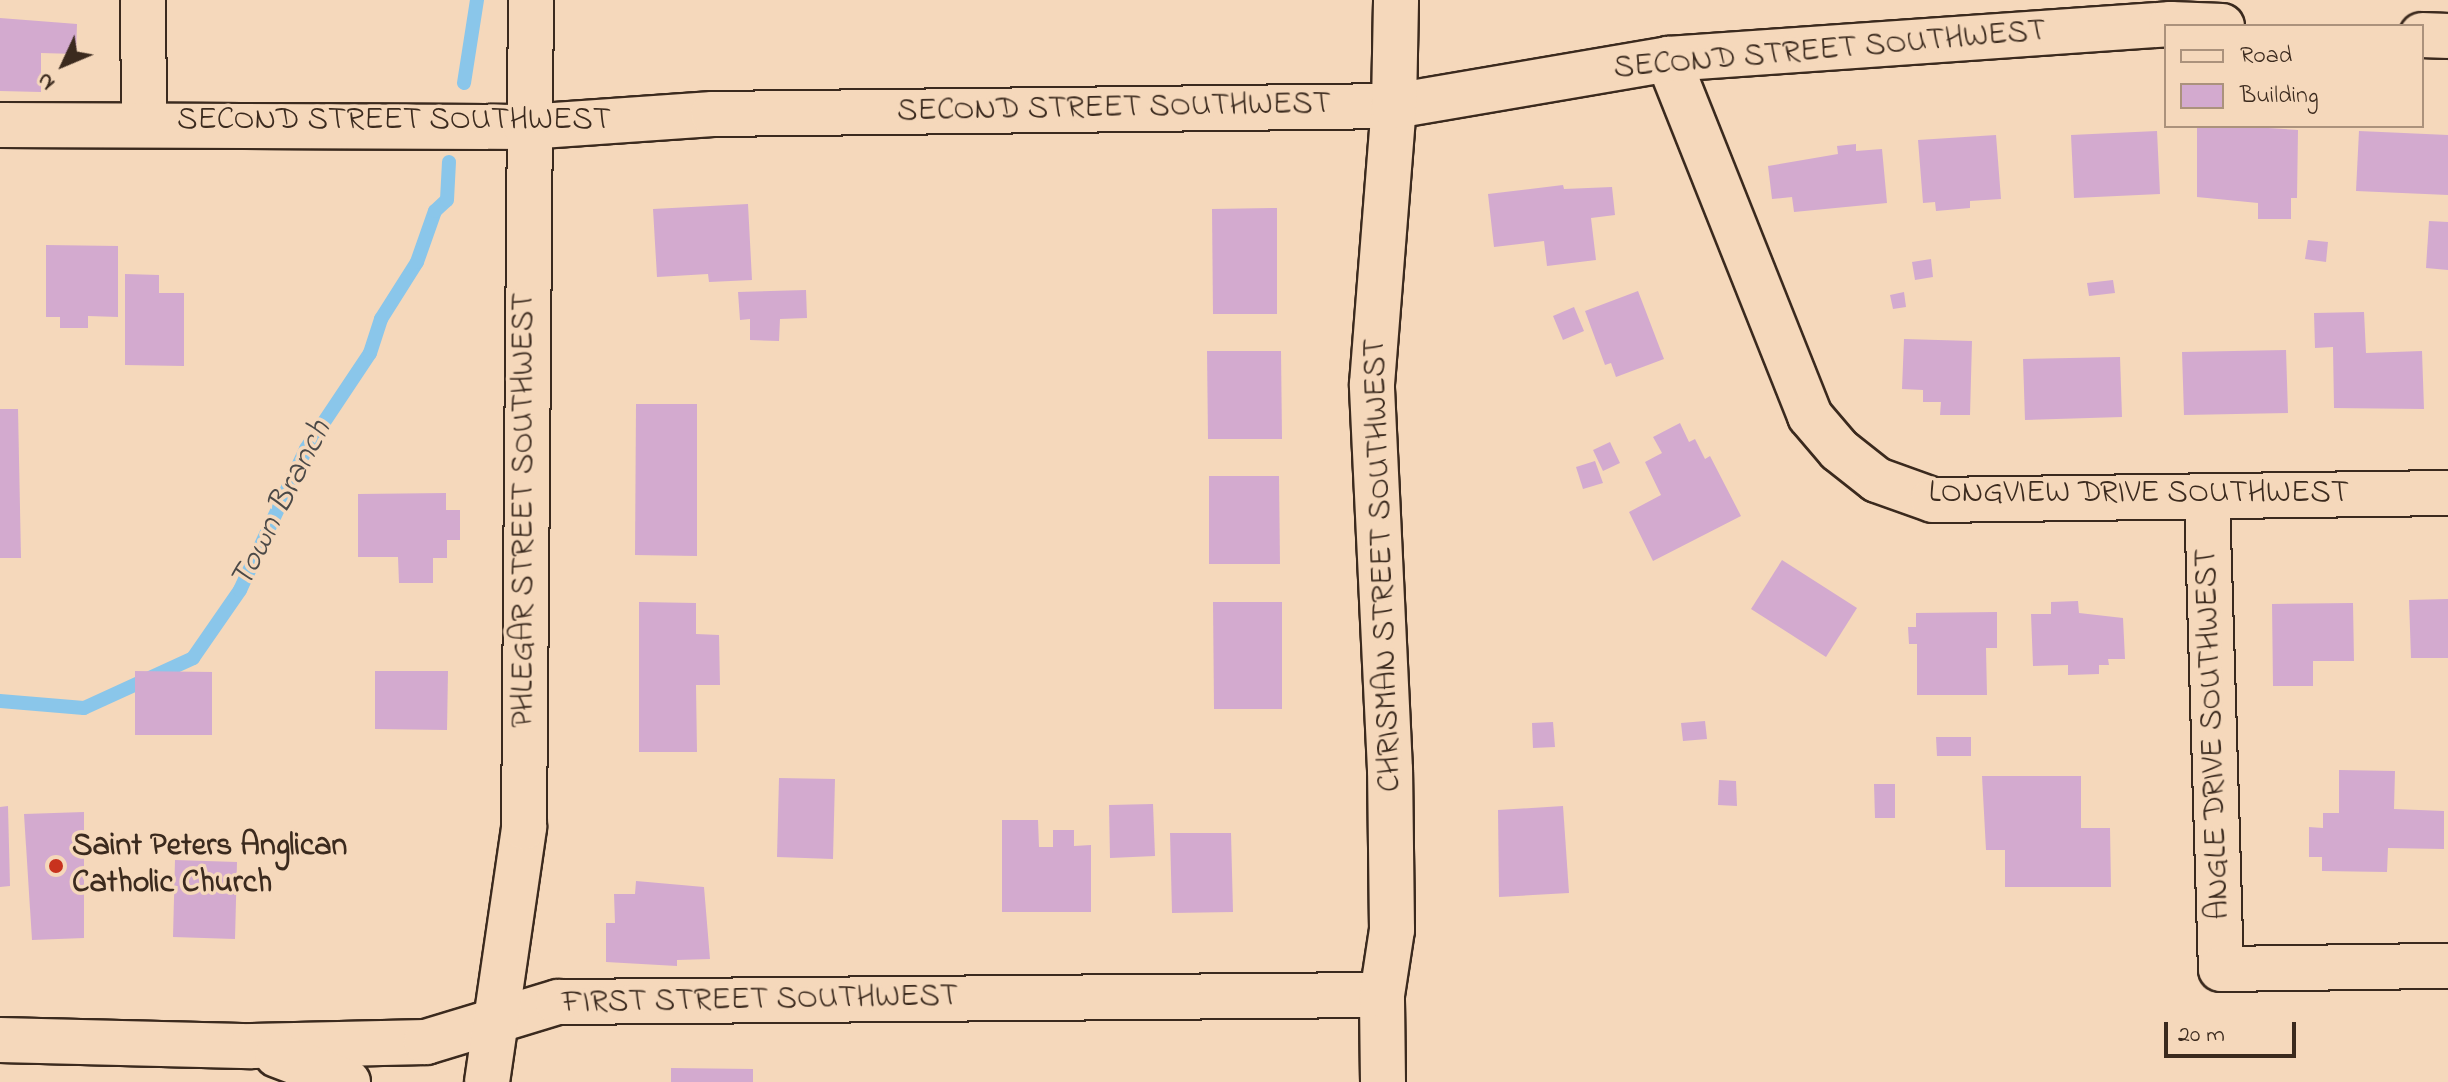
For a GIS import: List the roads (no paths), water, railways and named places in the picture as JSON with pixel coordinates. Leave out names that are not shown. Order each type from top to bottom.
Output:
[{"type":"street","points":[[143,0],[144,122]]},
{"type":"street","name":"PHLEGAR STREET SOUTHWEST","points":[[487,1082],[524,827],[526,127],[531,0]]},
{"type":"street","name":"CHRISMAN STREET SOUTHWEST","points":[[1383,1082],[1382,995],[1392,930],[1390,770],[1372,384],[1394,106],[1396,0]]},
{"type":"street","name":"SECOND STREET SOUTHWEST","points":[[0,125],[144,122],[526,127],[713,114],[1394,106],[1668,59],[2164,24]]},
{"type":"street","points":[[2424,35],[2448,36]]},
{"type":"street","name":"LONGVIEW DRIVE SOUTHWEST","points":[[1668,59],[1810,416],[1839,450],[1877,480],[1933,500],[2207,499],[2448,493]]},
{"type":"street","name":"ANGLE DRIVE SOUTHWEST","points":[[2207,499],[2221,969],[2448,966]]},
{"type":"street","name":"FIRST STREET SOUTHWEST","points":[[0,1040],[252,1046],[426,1042],[558,1002],[1382,995]]},
{"type":"street","points":[[252,1046],[348,1082]]},
{"type":"waterway","name":"Town Branch","points":[[464,83],[477,0]]},
{"type":"waterway","name":"Town Branch","points":[[0,701],[84,708],[193,658],[240,590],[306,449],[370,353],[381,319],[417,262],[435,211],[447,200],[449,162]]},
{"type":"place","name":"Saint Peters Anglican Catholic Church","points":[[56,866]]}]
